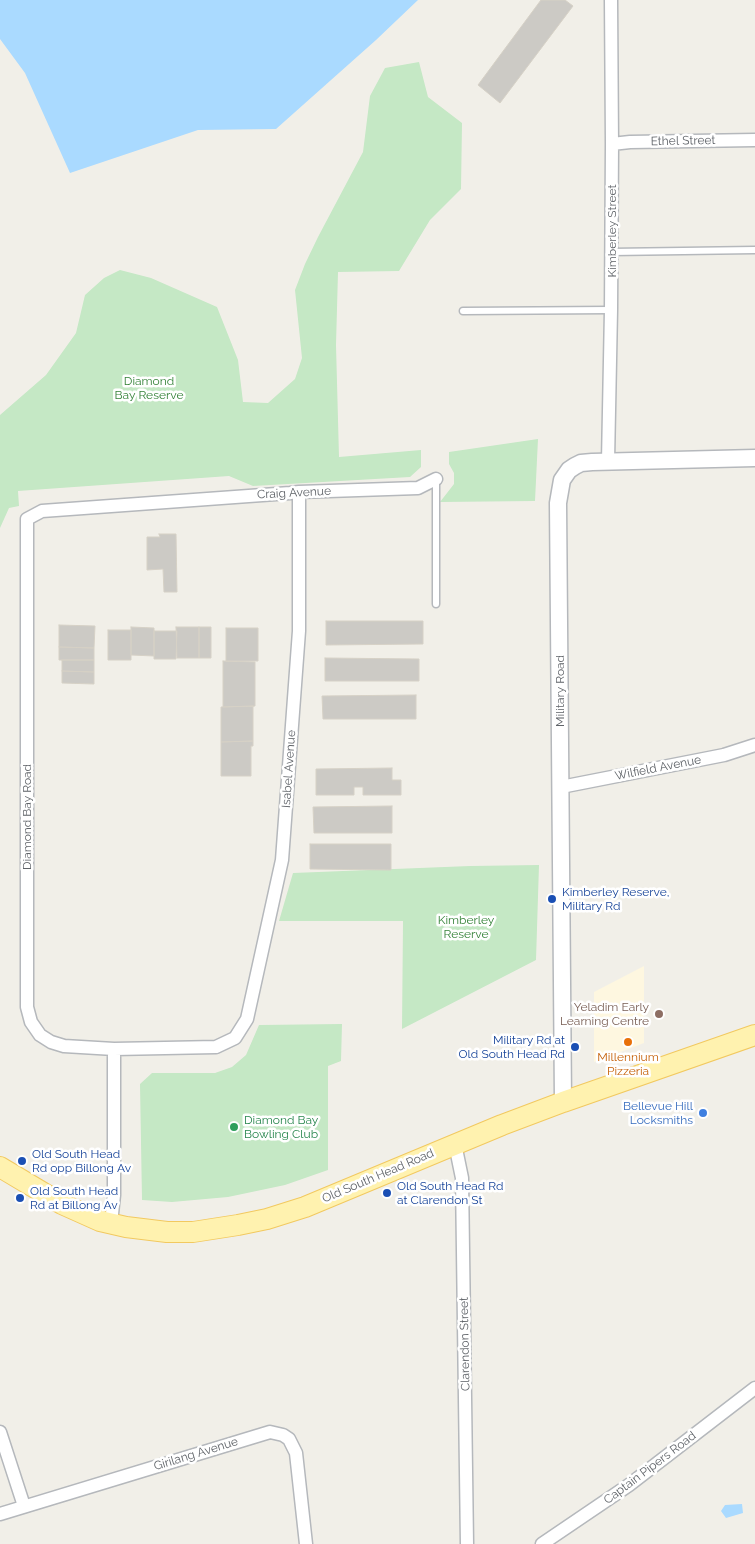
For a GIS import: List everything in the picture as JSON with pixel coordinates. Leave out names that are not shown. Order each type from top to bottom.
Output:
[{"type":"main road","name":"Old South Head Road","points":[[0,1167],[62,1204],[88,1216],[144,1230],[193,1232],[267,1219],[340,1193],[455,1144],[563,1102],[755,1035]]},
{"type":"street","name":"Kimberley Street","points":[[608,461],[612,144],[610,0]]},
{"type":"street","name":"Ethel Street","points":[[612,144],[755,140]]},
{"type":"street","name":"Military Road","points":[[563,1102],[558,495],[562,480],[569,470],[581,463],[755,458]]},
{"type":"street","name":"Craig Avenue","points":[[27,519],[42,511],[298,492],[418,488],[436,479]]},
{"type":"street","name":"Isabel Avenue","points":[[234,1038],[247,1020],[282,860],[299,631],[298,492]]},
{"type":"street","name":"Diamond Bay Road","points":[[27,519],[27,1007],[31,1022],[40,1035],[51,1042],[64,1046],[114,1048],[216,1047],[234,1038]]},
{"type":"street","name":"Wilfield Avenue","points":[[560,787],[724,755],[755,745]]},
{"type":"street","points":[[111,1223],[114,1195],[114,1048]]},
{"type":"street","name":"Clarendon Street","points":[[455,1144],[462,1178],[467,1544]]},
{"type":"street","name":"Captain Pipers Road","points":[[542,1544],[630,1485],[755,1388]]},
{"type":"street","points":[[0,1432],[24,1506]]},
{"type":"street","name":"Girilang Avenue","points":[[0,1514],[270,1432],[283,1435],[289,1440],[296,1453],[306,1544]]},
{"type":"lane","points":[[611,252],[755,250]]},
{"type":"lane","points":[[463,311],[611,310]]},
{"type":"lane","name":"Craig Avenue","points":[[436,479],[436,604]]},
{"type":"shaded area","points":[[644,966],[644,1043],[594,1062],[594,992]]},
{"type":"green space","name":"Diamond Bay Reserve","points":[[419,62],[428,97],[462,123],[461,189],[430,220],[399,271],[338,272],[336,345],[339,457],[421,450],[421,467],[410,477],[253,486],[229,476],[18,491],[19,506],[9,508],[0,528],[0,415],[46,375],[76,333],[85,295],[104,278],[120,270],[151,278],[217,307],[238,360],[243,402],[268,403],[295,379],[302,358],[295,290],[318,237],[363,152],[370,96],[385,68]]},
{"type":"green space","points":[[538,439],[535,501],[440,502],[454,484],[454,473],[449,464],[449,452]]},
{"type":"green space","name":"Kimberley Reserve","points":[[539,865],[536,960],[402,1029],[403,921],[279,921],[293,873]]},
{"type":"green space","name":"Diamond Bay Bowling Club","points":[[342,1024],[341,1061],[328,1066],[328,1170],[285,1185],[228,1197],[172,1202],[142,1200],[140,1084],[152,1073],[215,1073],[232,1067],[246,1055],[259,1025]]},
{"type":"water","points":[[0,0],[418,0],[276,129],[198,130],[70,173],[25,73],[0,39]]},
{"type":"water","points":[[742,1504],[743,1513],[726,1518],[721,1511],[725,1505]]},
{"type":"building","points":[[541,0],[565,0],[573,6],[500,103],[478,85]]},
{"type":"building","points":[[159,534],[176,534],[177,592],[164,592],[163,569],[147,570],[147,537],[160,537]]},
{"type":"building","points":[[326,621],[423,621],[423,644],[326,645]]},
{"type":"building","points":[[59,625],[95,626],[94,648],[59,647]]},
{"type":"building","points":[[131,627],[154,628],[154,656],[131,655]]},
{"type":"building","points":[[176,627],[199,627],[199,658],[177,658]]},
{"type":"building","points":[[199,627],[211,627],[211,658],[199,658]]},
{"type":"building","points":[[226,628],[258,628],[258,661],[226,661]]},
{"type":"building","points":[[108,630],[131,630],[131,660],[108,660]]},
{"type":"building","points":[[154,631],[177,631],[176,659],[154,659]]},
{"type":"building","points":[[59,647],[94,648],[94,660],[59,660]]},
{"type":"building","points":[[325,658],[419,659],[419,681],[325,681]]},
{"type":"building","points":[[62,660],[94,660],[94,672],[62,671]]},
{"type":"building","points":[[223,661],[255,662],[255,706],[223,707]]},
{"type":"building","points":[[62,671],[94,672],[94,684],[62,683]]},
{"type":"building","points":[[416,695],[416,719],[323,719],[322,696]]},
{"type":"building","points":[[253,706],[253,741],[221,742],[221,707]]},
{"type":"building","points":[[253,741],[253,746],[251,746],[251,776],[221,776],[221,742]]},
{"type":"building","points":[[392,768],[392,780],[401,780],[401,795],[363,795],[363,787],[354,787],[354,795],[316,795],[316,769]]},
{"type":"building","points":[[392,806],[392,833],[314,833],[313,807]]},
{"type":"building","points":[[310,844],[391,844],[391,870],[310,869]]},
{"type":"place","name":"Kimberley Reserve, Military Rd","points":[[552,899]]},
{"type":"place","name":"Yeladim Early Learning Centre","points":[[659,1014]]},
{"type":"place","name":"Millennium Pizzeria","points":[[628,1042]]},
{"type":"place","name":"Military Rd at Old South Head Rd","points":[[575,1047]]},
{"type":"place","name":"Bellevue Hill Locksmiths","points":[[703,1113]]},
{"type":"place","name":"Diamond Bay Bowling Club","points":[[234,1127]]},
{"type":"place","name":"Old South Head Rd opp Billong Av","points":[[22,1161]]},
{"type":"place","name":"Old South Head Rd at Clarendon St","points":[[387,1193]]},
{"type":"place","name":"Old South Head Rd at Billong Av","points":[[20,1198]]}]
